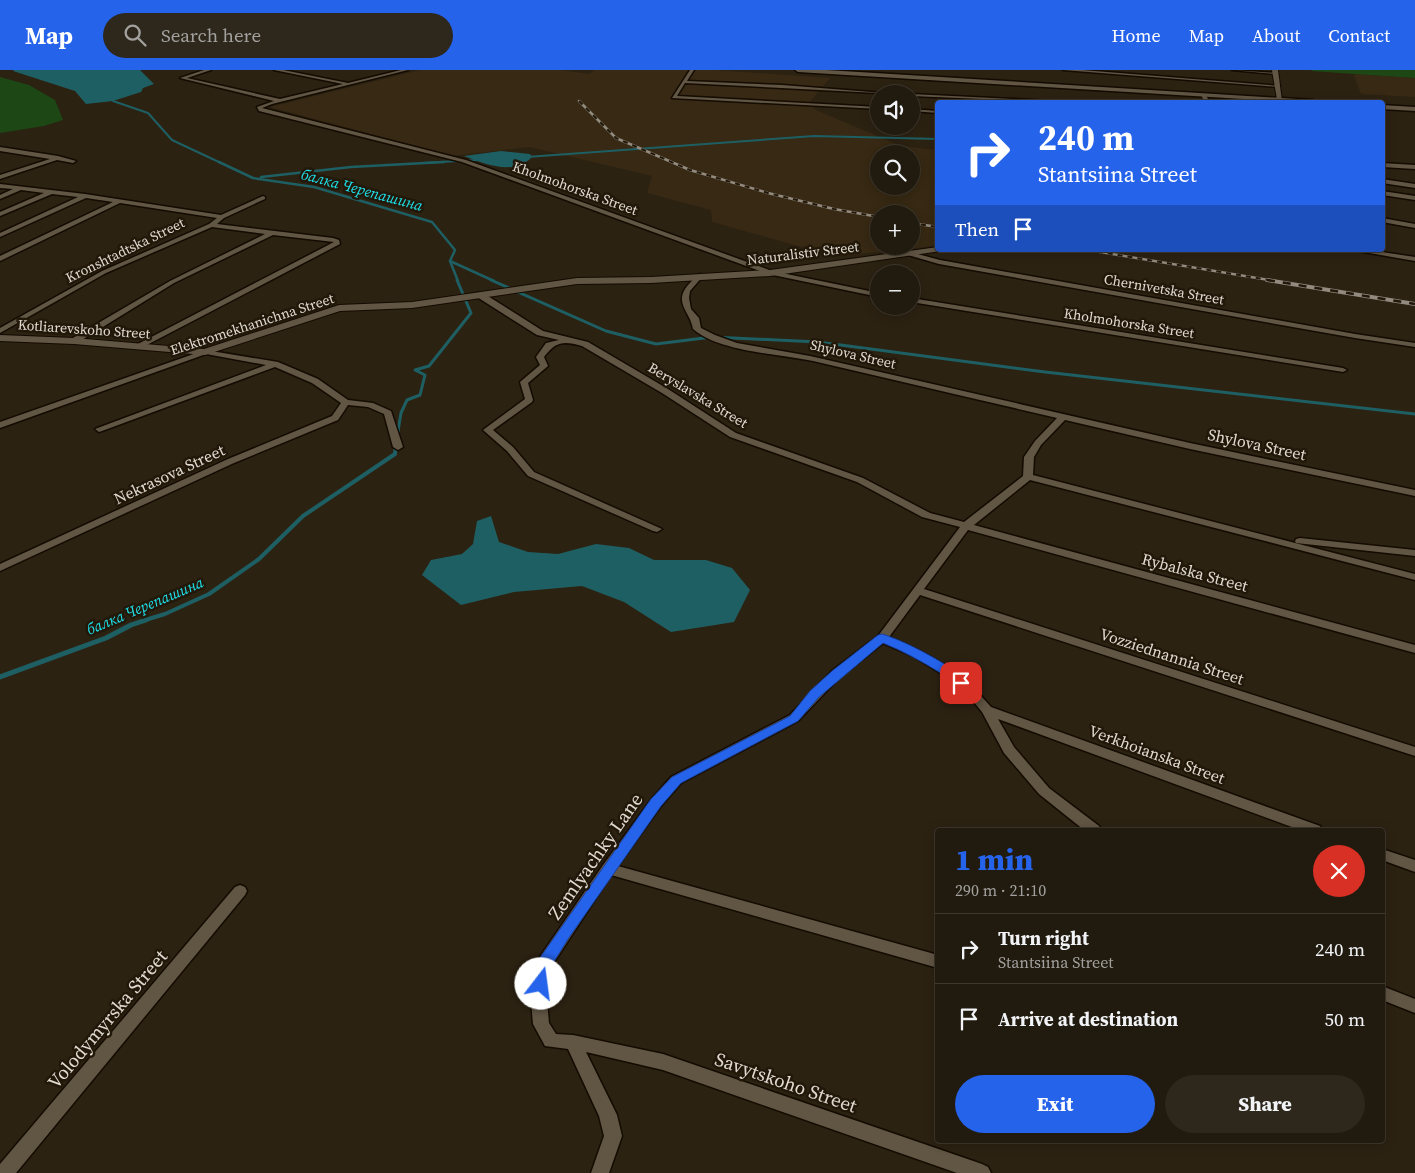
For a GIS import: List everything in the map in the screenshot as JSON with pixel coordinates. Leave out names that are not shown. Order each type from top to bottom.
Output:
[{"type":"main road","points":[[798,70],[1280,100]]},
{"type":"main road","points":[[878,70],[942,79]]},
{"type":"main road","points":[[1385,107],[1415,109]]},
{"type":"street","points":[[210,70],[182,78],[280,101],[406,70]]},
{"type":"street","points":[[276,70],[350,84]]},
{"type":"street","points":[[692,70],[674,97],[870,108]]},
{"type":"street","points":[[1065,70],[1278,86]]},
{"type":"street","points":[[1234,70],[1275,72],[1280,100]]},
{"type":"street","points":[[684,82],[870,92]]},
{"type":"street","points":[[920,95],[1011,100]]},
{"type":"street","points":[[1203,95],[1206,100]]},
{"type":"street","name":"Kholmohorska Street","points":[[280,101],[259,108],[464,160],[770,273],[829,287],[870,294]]},
{"type":"street","points":[[920,111],[935,112]]},
{"type":"street","points":[[0,149],[61,157],[74,161]]},
{"type":"street","points":[[0,177],[61,157]]},
{"type":"street","points":[[1385,164],[1415,167]]},
{"type":"street","points":[[1385,181],[1415,186]]},
{"type":"street","points":[[0,186],[85,196],[222,217]]},
{"type":"street","points":[[0,197],[23,188]]},
{"type":"street","points":[[0,214],[52,192]]},
{"type":"street","points":[[1385,193],[1415,198]]},
{"type":"street","points":[[0,235],[85,196]]},
{"type":"street","name":"Kronshtadtska Street","points":[[0,331],[104,272],[211,225],[222,217],[263,198]]},
{"type":"street","points":[[0,258],[118,202]]},
{"type":"street","points":[[1385,221],[1415,226]]},
{"type":"street","points":[[138,346],[337,244],[337,241],[333,240],[211,225]]},
{"type":"street","points":[[74,342],[172,282],[271,233]]},
{"type":"street","name":"Naturalistiv Street","points":[[920,252],[935,249]]},
{"type":"street","points":[[1368,252],[1415,259]]},
{"type":"street","name":"Naturalistiv Street","points":[[700,276],[770,273],[903,255]]},
{"type":"street","name":"Chernivetska Street","points":[[913,255],[968,267],[1415,345]]},
{"type":"street","name":"Elektromekhanichna Street","points":[[0,425],[205,352],[334,309],[412,305],[577,281],[650,280],[700,276]]},
{"type":"street","name":"Shylova Street","points":[[700,276],[687,291],[685,303],[695,318],[697,329],[712,337],[735,345],[810,358],[1190,446],[1415,493]]},
{"type":"street","name":"Beryslavska Street","points":[[480,295],[540,333],[585,344],[665,391],[732,435],[860,480],[926,515],[966,526]]},
{"type":"street","name":"Kholmohorska Street","points":[[920,301],[1343,370]]},
{"type":"street","name":"Kotliarevskoho Street","points":[[0,338],[205,352],[275,364],[315,381],[346,402],[370,405],[388,413],[398,447]]},
{"type":"street","points":[[0,348],[26,340]]},
{"type":"street","points":[[567,340],[549,345],[540,357],[544,366],[524,382],[529,400],[487,430],[510,449],[531,474],[657,529]]},
{"type":"street","points":[[99,429],[275,364]]},
{"type":"street","name":"Nekrasova Street","points":[[0,568],[231,462],[335,418],[346,402]]},
{"type":"street","points":[[1064,416],[1038,443],[1029,457],[1028,477],[966,526],[882,638],[917,653],[951,674],[972,692],[987,710],[1009,750],[1044,791],[1091,828]]},
{"type":"street","points":[[1028,477],[1415,578]]},
{"type":"street","name":"Rybalska Street","points":[[966,526],[1415,649]]},
{"type":"street","points":[[1266,538],[1415,553]]},
{"type":"street","name":"Vozziednannia Street","points":[[919,591],[1415,752]]},
{"type":"street","name":"Zemlyachky Lane","points":[[573,1042],[551,1041],[541,1024],[538,1001],[543,966],[608,869],[656,803],[676,780],[794,718],[836,674],[882,638]]},
{"type":"street","name":"Verkhoianska Street","points":[[987,710],[1310,828]]},
{"type":"street","points":[[1385,855],[1415,866]]},
{"type":"street","points":[[608,869],[935,961]]},
{"type":"street","name":"Volodymyrska Street","points":[[4,1173],[240,891]]},
{"type":"street","points":[[1385,994],[1415,1006]]},
{"type":"street","points":[[573,1042],[608,1115],[613,1136],[600,1173]]},
{"type":"street","name":"Savytskoho Street","points":[[573,1042],[664,1062],[982,1173]]},
{"type":"shaded area","points":[[420,70],[561,70],[589,74],[595,70],[715,70],[830,78],[809,103],[816,110],[870,133],[870,135],[875,135],[899,145],[870,145],[870,195],[920,195],[920,148],[935,150],[935,245],[920,248],[920,205],[870,205],[870,253],[834,256],[712,222],[711,210],[647,193],[652,176],[529,147],[452,156],[270,107]]},
{"type":"shaded area","points":[[1354,75],[1415,78],[1415,97],[1361,94]]},
{"type":"green space","points":[[1312,70],[1415,70],[1415,78],[1311,71]]},
{"type":"green space","points":[[0,77],[29,85],[55,100],[63,120],[44,126],[0,133]]},
{"type":"water","points":[[14,70],[140,70],[154,84],[143,88],[141,92],[113,101],[86,104],[75,91]]},
{"type":"water","points":[[501,151],[530,154],[532,157],[525,163],[517,166],[499,167],[464,156]]},
{"type":"water","points":[[491,516],[499,542],[528,552],[558,554],[596,544],[629,548],[654,560],[706,560],[732,568],[750,590],[734,622],[671,632],[624,602],[582,586],[514,592],[461,605],[422,575],[431,560],[462,554],[473,544],[477,521]]},
{"type":"waterway","name":"балка Черепашина","points":[[110,97],[113,101],[148,113],[172,140],[221,163]]},
{"type":"waterway","points":[[527,157],[814,136],[935,139]]},
{"type":"waterway","points":[[421,163],[477,160]]},
{"type":"waterway","name":"балка Черепашина","points":[[219,162],[253,178],[314,187],[432,222],[455,250],[450,261]]},
{"type":"waterway","points":[[261,177],[351,167],[444,162]]},
{"type":"waterway","points":[[450,261],[494,281]]},
{"type":"waterway","name":"балка Черепашина","points":[[450,261],[458,281]]},
{"type":"waterway","name":"балка Черепашина","points":[[398,431],[401,413],[407,400],[420,395],[425,375],[415,370],[429,366],[471,313],[457,280]]},
{"type":"waterway","points":[[491,280],[606,331],[656,344],[712,337],[818,342],[1045,372],[1415,414]]},
{"type":"waterway","name":"балка Черепашина","points":[[397,436],[398,429]]},
{"type":"waterway","name":"балка Черепашина","points":[[142,621],[165,614],[209,594],[259,559],[303,516],[395,454],[396,444]]},
{"type":"waterway","name":"балка Черепашина","points":[[0,677],[106,638],[131,625],[146,620]]},
{"type":"railway","points":[[579,101],[616,138],[690,170],[768,193],[870,215]]},
{"type":"railway","points":[[920,224],[935,227]]},
{"type":"railway","points":[[1100,252],[1275,281]]},
{"type":"railway","points":[[1267,280],[1415,304]]},
{"type":"route","points":[[541,984],[543,966],[563,935],[656,803],[676,780],[794,718],[836,674],[882,638],[917,653],[951,674],[961,683]]}]
